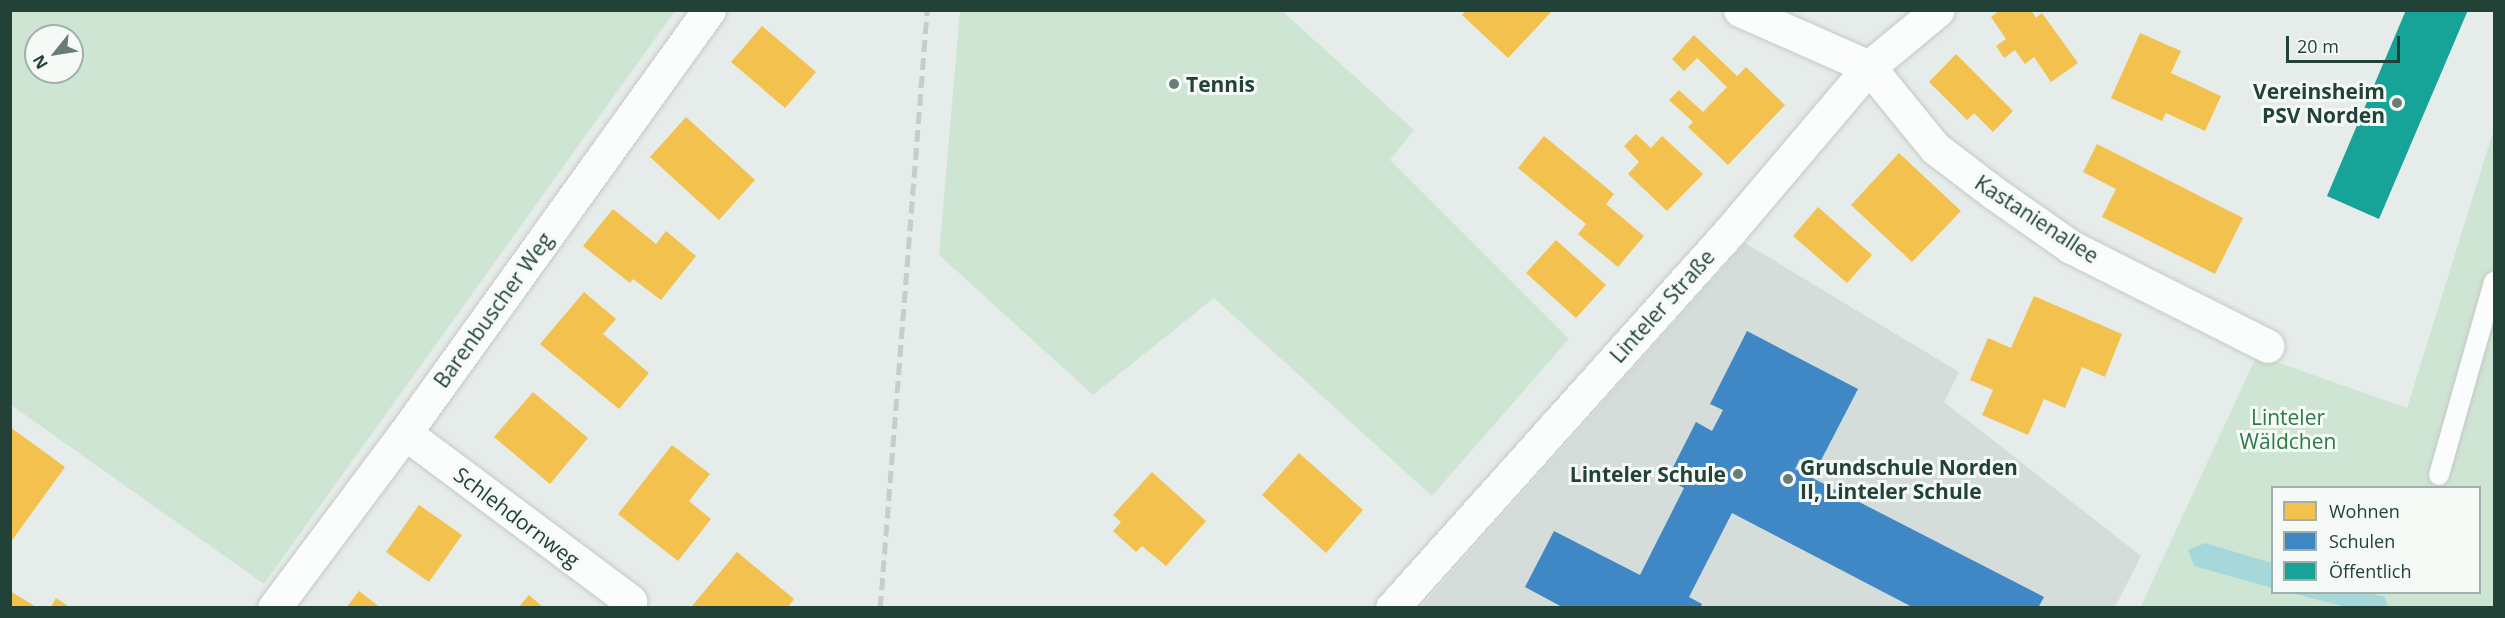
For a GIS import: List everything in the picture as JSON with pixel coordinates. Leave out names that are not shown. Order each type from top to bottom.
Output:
[{"type":"street","name":"Barenbuscher Weg","points":[[274,608],[405,433],[709,10]]},
{"type":"street","points":[[1740,10],[1869,67]]},
{"type":"street","name":"Linteler Straße","points":[[1392,608],[1730,231],[1869,67],[1938,10]]},
{"type":"street","name":"Kastanienallee","points":[[1869,67],[1935,148],[1994,194],[2071,247],[2268,346]]},
{"type":"street","name":"Schlehdornweg","points":[[405,433],[630,601]]},
{"type":"lane","points":[[2439,475],[2494,282]]},
{"type":"shaded area","name":"Grundschule Norden II, Linteler Schule","points":[[1745,243],[1959,372],[1944,402],[2141,556],[2115,607],[1420,608]]},
{"type":"green space","points":[[11,10],[675,10],[675,11],[264,584],[11,405]]},
{"type":"green space","points":[[960,11],[1282,11],[1414,130],[1390,160],[1569,339],[1432,496],[1214,298],[1093,395],[939,255]]},
{"type":"green space","name":"Linteler Wäldchen","points":[[2494,129],[2494,607],[2140,608],[2257,355],[2407,408]]},
{"type":"water","points":[[2205,543],[2271,563],[2271,588],[2194,566],[2188,550]]},
{"type":"water","points":[[2295,594],[2374,594],[2385,597],[2388,607],[2346,607]]},
{"type":"building: Wohnen","points":[[1466,10],[1553,10],[1508,58],[1462,15]]},
{"type":"building: Wohnen","points":[[2000,10],[2031,10],[2036,18],[2042,13],[2078,63],[2051,82],[2034,57],[2025,64],[2015,50],[2004,58],[1996,46],[2006,39],[1991,17]]},
{"type":"building: Wohnen","points":[[762,26],[816,72],[785,108],[731,62]]},
{"type":"building: Wohnen","points":[[2140,33],[2181,51],[2171,73],[2221,96],[2205,131],[2166,113],[2162,121],[2111,98]]},
{"type":"building: Wohnen","points":[[1694,35],[1737,76],[1746,67],[1785,105],[1728,165],[1688,127],[1693,122],[1669,100],[1679,90],[1703,112],[1727,87],[1697,58],[1684,71],[1672,59]]},
{"type":"building: Wohnen","points":[[1956,54],[2013,111],[1993,132],[1974,113],[1967,120],[1929,82]]},
{"type":"building: Wohnen","points":[[686,117],[755,180],[719,220],[650,157]]},
{"type":"building: Wohnen","points":[[1636,134],[1651,148],[1662,136],[1703,174],[1667,211],[1628,174],[1639,162],[1624,146]]},
{"type":"building: Wohnen","points":[[1544,136],[1614,194],[1606,204],[1644,236],[1618,267],[1578,234],[1586,224],[1518,168]]},
{"type":"building: Wohnen","points":[[2097,144],[2243,218],[2215,274],[2102,217],[2116,189],[2083,172]]},
{"type":"building: Wohnen","points":[[1899,153],[1961,211],[1912,262],[1851,205]]},
{"type":"building: Wohnen","points":[[1818,207],[1872,255],[1847,283],[1793,236]]},
{"type":"building: Wohnen","points":[[613,209],[656,244],[666,231],[696,256],[661,300],[633,279],[630,283],[583,246]]},
{"type":"building: Wohnen","points":[[1556,240],[1606,285],[1576,318],[1526,273]]},
{"type":"building: Wohnen","points":[[584,292],[616,319],[603,334],[649,373],[619,409],[540,344]]},
{"type":"building: Wohnen","points":[[2034,296],[2122,334],[2105,377],[2082,367],[2065,408],[2044,399],[2028,435],[1982,415],[1993,390],[1970,380],[1988,338],[2011,348]]},
{"type":"building: Wohnen","points":[[533,392],[588,438],[550,484],[494,437]]},
{"type":"building: Wohnen","points":[[10,427],[65,467],[10,543]]},
{"type":"building: Wohnen","points":[[672,445],[710,474],[689,501],[711,519],[678,561],[618,514]]},
{"type":"building: Wohnen","points":[[1299,453],[1363,510],[1326,553],[1262,495]]},
{"type":"building: Wohnen","points":[[1152,472],[1206,521],[1166,566],[1142,546],[1136,552],[1113,531],[1121,522],[1113,515]]},
{"type":"building: Wohnen","points":[[419,505],[462,535],[429,582],[386,552]]},
{"type":"building: Wohnen","points":[[737,552],[794,599],[787,608],[692,606]]},
{"type":"building: Wohnen","points":[[10,591],[38,608],[10,608]]},
{"type":"building: Wohnen","points":[[359,591],[381,608],[346,608]]},
{"type":"building: Wohnen","points":[[529,595],[544,608],[518,608]]},
{"type":"building: Wohnen","points":[[56,598],[71,608],[50,608]]},
{"type":"building: Schulen","name":"Linteler Schule","points":[[1747,331],[1858,389],[1817,468],[1800,459],[1795,469],[2044,597],[2038,608],[1914,608],[1732,513],[1689,597],[1702,604],[1700,608],[1564,608],[1525,587],[1554,531],[1640,575],[1684,488],[1667,479],[1696,422],[1712,431],[1723,410],[1710,404]]},
{"type":"building: Öffentlich","name":"Vereinsheim PSV Norden","points":[[2406,10],[2468,10],[2379,219],[2327,196]]},
{"type":"railway","points":[[880,608],[927,10]]},
{"type":"place","name":"Tennis","points":[[1174,84]]},
{"type":"place","name":"Vereinsheim PSV Norden","points":[[2397,103]]},
{"type":"place","name":"Linteler Schule","points":[[1738,474]]},
{"type":"place","name":"Grundschule Norden II, Linteler Schule","points":[[1788,479]]}]
